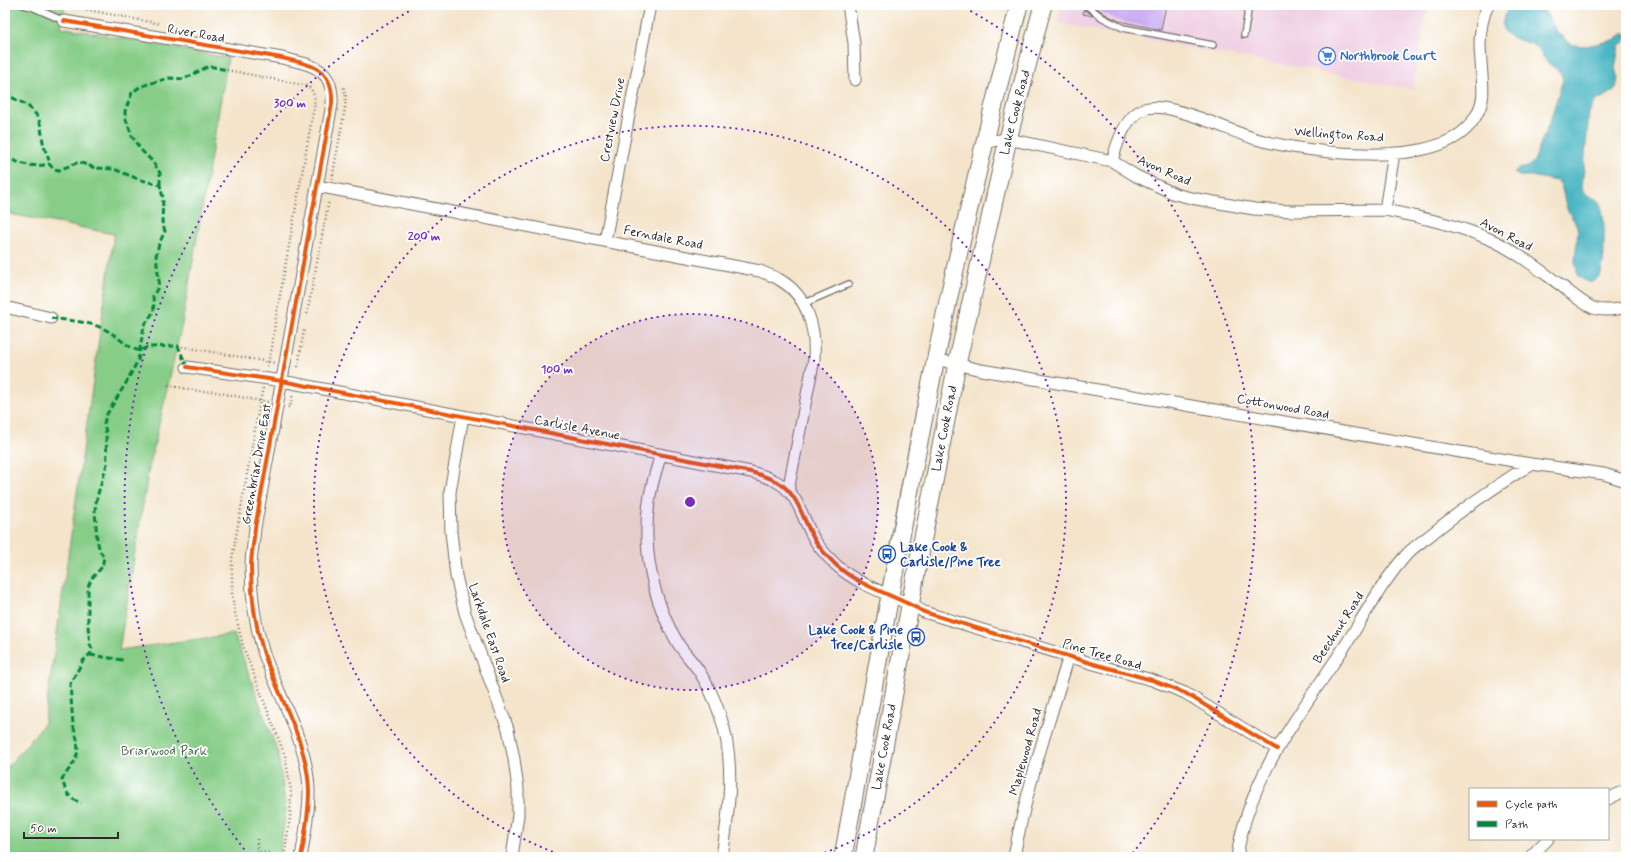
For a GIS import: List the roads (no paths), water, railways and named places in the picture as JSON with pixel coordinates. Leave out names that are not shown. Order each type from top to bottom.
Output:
[{"type":"main road","name":"Lake Cook Road","points":[[843,857],[936,359],[984,142],[1019,5]]},
{"type":"main road","name":"Lake Cook Road","points":[[864,857],[911,604],[958,364],[1008,139],[1043,5]]},
{"type":"street","name":"Crestview Drive","points":[[605,241],[650,5]]},
{"type":"street","points":[[848,5],[854,43],[855,80]]},
{"type":"street","name":"Wellington Road","points":[[1112,161],[1122,130],[1132,118],[1143,109],[1158,106],[1174,109],[1256,139],[1290,146],[1354,153],[1394,153],[1436,146],[1451,141],[1462,133],[1475,117],[1483,98],[1484,84],[1480,42],[1483,19],[1488,5]]},
{"type":"street","name":"River Road","points":[[64,21],[282,58],[312,65],[324,72]]},
{"type":"street","name":"Greenbriar Drive East","points":[[300,857],[308,810],[309,790],[305,762],[293,722],[263,651],[254,611],[251,567],[256,528],[333,98],[333,92],[329,80],[324,72]]},
{"type":"street","name":"Avon Road","points":[[984,142],[1008,139],[1112,161],[1136,176],[1175,194],[1254,210],[1385,210],[1437,221],[1466,229],[1494,241],[1518,254],[1581,301],[1593,308],[1610,310],[1626,307]]},
{"type":"street","points":[[1385,210],[1394,153]]},
{"type":"street","name":"Ferndale Road","points":[[317,186],[760,272],[780,280],[796,293],[808,312],[813,328],[815,345],[814,359],[788,491]]},
{"type":"street","points":[[5,307],[51,318]]},
{"type":"street","name":"Cottonwood Road","points":[[936,359],[981,370],[1531,464],[1604,474],[1626,481]]},
{"type":"street","name":"Carlisle Avenue","points":[[187,367],[282,381],[661,454],[751,472],[772,478],[792,496],[816,542],[836,565],[860,582],[911,604]]},
{"type":"street","name":"Larkdale East Road","points":[[463,416],[450,492],[453,554],[456,576],[465,613],[508,729],[514,759],[518,789],[518,815],[512,857]]},
{"type":"street","points":[[661,454],[650,496],[646,526],[648,557],[655,588],[666,619],[680,645],[699,671],[711,692],[721,717],[728,753],[729,791],[722,857]]},
{"type":"street","name":"Beechnut Road","points":[[1237,857],[1252,798],[1277,749],[1296,716],[1321,682],[1378,594],[1409,553],[1447,521],[1531,464]]},
{"type":"street","name":"Pine Tree Road","points":[[911,604],[924,612],[1094,664],[1152,680],[1185,693],[1277,749]]},
{"type":"street","name":"Maplewood Road","points":[[1014,857],[1017,838],[1043,740],[1069,656]]},
{"type":"street","points":[[1609,798],[1626,790]]},
{"type":"street","points":[[1530,857],[1547,840]]},
{"type":"lane","points":[[24,5],[32,6],[64,21]]},
{"type":"lane","points":[[1086,5],[1103,18],[1123,28],[1213,45]]},
{"type":"lane","points":[[1244,35],[1249,5]]},
{"type":"lane","points":[[803,304],[849,284]]},
{"type":"water","points":[[1511,5],[1534,5],[1544,10],[1557,32],[1572,45],[1587,46],[1614,40],[1624,33],[1626,35],[1626,39],[1619,47],[1615,68],[1618,79],[1616,88],[1611,93],[1594,102],[1589,113],[1582,188],[1586,194],[1599,202],[1604,225],[1601,273],[1599,277],[1592,282],[1587,282],[1578,276],[1575,261],[1578,230],[1567,209],[1561,185],[1557,181],[1531,176],[1519,176],[1514,172],[1518,169],[1528,167],[1534,161],[1551,118],[1563,79],[1560,72],[1547,62],[1535,46],[1512,38],[1504,32],[1503,19]]},
{"type":"place","name":"Northbrook Court","points":[[1327,56]]},
{"type":"place","name":"Lake Cook & Carlisle/Pine Tree","points":[[887,554]]},
{"type":"place","name":"Lake Cook & Pine Tree/Carlisle","points":[[916,637]]},
{"type":"park label","name":"Briarwood Park","points":[[164,751]]}]
